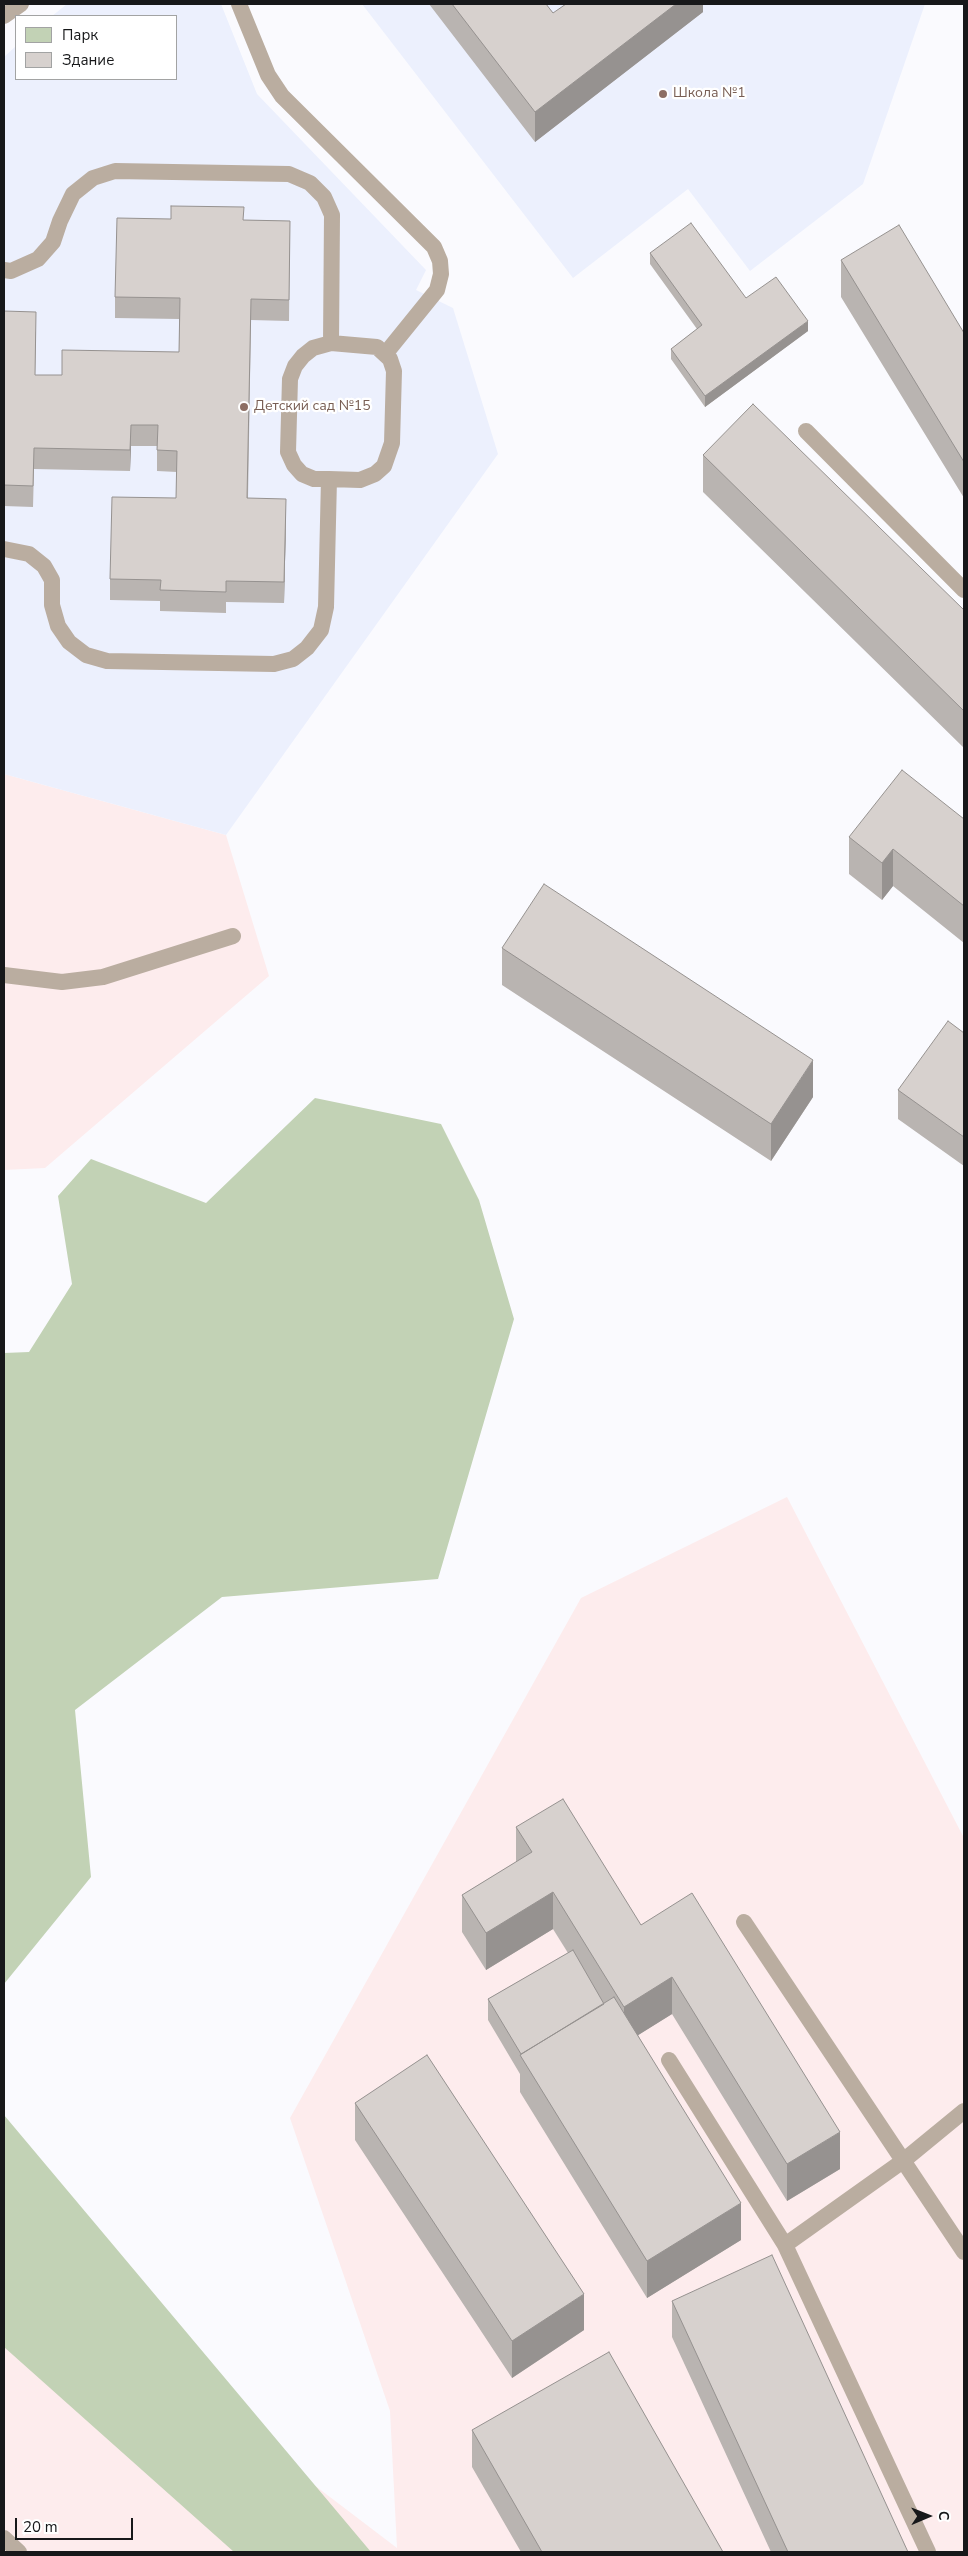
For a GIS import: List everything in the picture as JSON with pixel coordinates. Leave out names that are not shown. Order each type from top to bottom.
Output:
[{"type":"lane","points":[[4,16],[21,4]]},
{"type":"lane","points":[[239,4],[268,75],[282,96],[434,247],[440,261],[441,274],[437,290],[386,353]]},
{"type":"lane","points":[[4,270],[11,270],[38,260],[53,242],[60,221],[73,194],[92,178],[115,171],[289,174],[310,183],[324,196],[332,215],[331,343]]},
{"type":"lane","points":[[331,343],[362,344],[377,347],[386,353],[394,371],[392,443],[389,457],[384,466],[375,474],[360,480],[314,478],[302,474],[294,465],[288,452],[290,380],[295,366],[313,348],[331,343]]},
{"type":"lane","points":[[806,431],[964,590]]},
{"type":"lane","points":[[4,549],[29,554],[44,566],[52,580],[52,605],[58,626],[69,642],[86,655],[107,661],[274,664],[292,659],[308,648],[321,630],[326,607],[329,479]]},
{"type":"lane","points":[[4,975],[62,982],[102,977],[233,936]]},
{"type":"lane","points":[[744,1922],[964,2252]]},
{"type":"lane","points":[[669,2060],[785,2245],[928,2552]]},
{"type":"lane","points":[[785,2245],[904,2161],[964,2111]]},
{"type":"lane","points":[[4,2538],[19,2552]]},
{"type":"shaded area","name":"Детский сад №15","points":[[67,4],[221,4],[257,94],[426,270],[416,290],[453,308],[498,454],[226,835],[4,774],[4,57],[15,47],[15,80],[178,80],[178,15],[53,15]]},
{"type":"shaded area","name":"Школа №1","points":[[362,4],[925,4],[863,184],[750,271],[688,189],[573,278]]},
{"type":"shaded area","points":[[4,774],[226,835],[269,976],[45,1168],[4,1170]]},
{"type":"shaded area","points":[[787,1497],[964,1838],[964,2552],[4,2552],[4,2249],[397,2548],[390,2411],[290,2118],[581,1598]]},
{"type":"green space","points":[[315,1098],[441,1124],[479,1200],[514,1319],[438,1579],[222,1597],[75,1710],[91,1877],[4,1984],[4,1353],[29,1352],[72,1284],[58,1196],[91,1159],[206,1203]]},
{"type":"green space","points":[[4,2115],[371,2552],[234,2552],[4,2347]]},
{"type":"building","points":[[452,4],[546,4],[553,13],[566,4],[676,4],[535,112]]},
{"type":"building","points":[[171,206],[244,207],[243,220],[290,221],[289,300],[251,299],[247,498],[286,499],[284,582],[226,581],[226,592],[160,590],[161,580],[110,579],[112,497],[176,498],[177,451],[157,450],[158,425],[131,425],[130,450],[34,448],[33,486],[4,485],[4,311],[36,312],[35,375],[62,375],[62,350],[179,352],[180,298],[115,297],[117,218],[171,219]]},
{"type":"building","points":[[691,223],[746,298],[776,277],[808,321],[705,396],[671,349],[702,325],[650,253]]},
{"type":"building","points":[[899,225],[964,333],[964,462],[841,260]]},
{"type":"building","points":[[753,404],[964,610],[964,711],[703,455]]},
{"type":"building","points":[[902,770],[964,819],[964,906],[893,849],[882,863],[849,837]]},
{"type":"building","points":[[544,884],[813,1060],[771,1124],[502,948]]},
{"type":"building","points":[[948,1021],[964,1033],[964,1137],[898,1090]]},
{"type":"building","points":[[563,1799],[641,1925],[692,1893],[840,2132],[787,2164],[672,1977],[624,2007],[553,1892],[486,1933],[462,1895],[532,1852],[516,1827]]},
{"type":"building","points":[[573,1950],[604,2004],[521,2054],[488,1999]]},
{"type":"building","points":[[614,1997],[741,2203],[647,2261],[520,2055]]},
{"type":"building","points":[[427,2055],[584,2294],[512,2341],[355,2103]]},
{"type":"building","points":[[772,2255],[908,2552],[788,2552],[672,2301]]},
{"type":"building","points":[[609,2352],[723,2552],[542,2552],[472,2430]]},
{"type":"place","name":"Школа №1","points":[[663,94]]},
{"type":"place","name":"Детский сад №15","points":[[244,407]]}]
